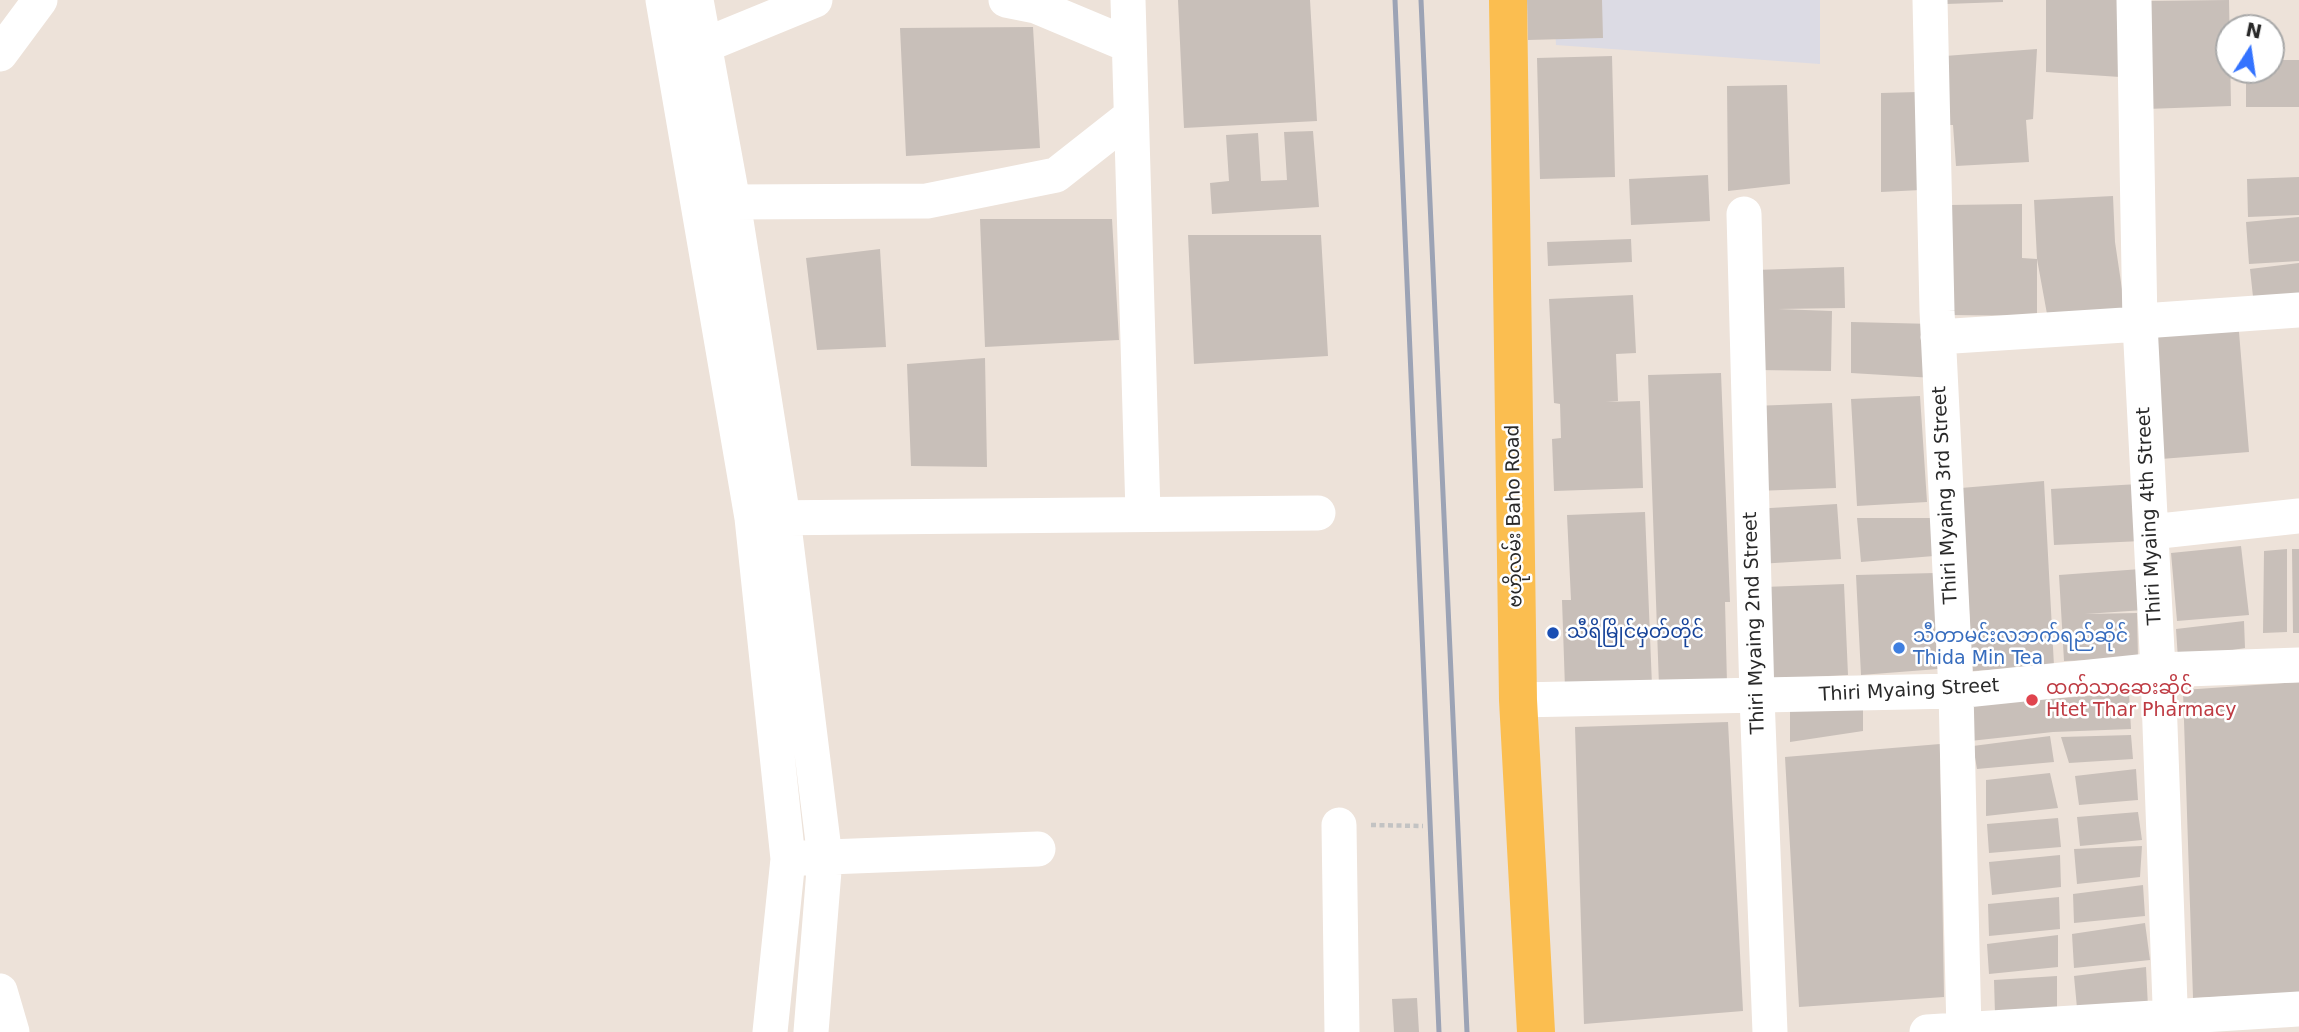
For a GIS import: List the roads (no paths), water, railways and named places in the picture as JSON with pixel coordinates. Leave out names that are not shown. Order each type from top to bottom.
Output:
[{"type":"main road","name":"ဗဟိုလမ်း Baho Road","points":[[1508,0],[1518,700],[1536,1032]]},
{"type":"street","points":[[0,54],[40,0]]},
{"type":"street","points":[[663,0],[686,48],[725,159],[733,202],[767,518],[788,859],[770,1032]]},
{"type":"street","points":[[696,0],[686,48],[690,165],[767,518],[825,858],[811,1032]]},
{"type":"street","points":[[686,48],[815,0]]},
{"type":"street","points":[[1006,0],[1037,6],[1129,45]]},
{"type":"street","points":[[1128,0],[1143,513]]},
{"type":"street","name":"Thiri Myaing 3rd Street","points":[[1930,0],[1938,337],[1956,691],[1964,1030]]},
{"type":"street","name":"Thiri Myaing 4th Street","points":[[2134,0],[2140,324],[2158,670],[2171,1023]]},
{"type":"street","points":[[733,202],[927,201],[1056,175],[1131,116]]},
{"type":"street","points":[[690,165],[725,159]]},
{"type":"street","name":"Thiri Myaing 2nd Street","points":[[1744,214],[1756,697],[1770,1032]]},
{"type":"street","points":[[1938,337],[2140,324],[2157,320],[2299,310]]},
{"type":"street","points":[[767,518],[1318,513]]},
{"type":"street","points":[[2151,531],[2299,516]]},
{"type":"street","name":"Thiri Myaing Street","points":[[1518,700],[1956,691],[2158,670],[2299,665]]},
{"type":"street","points":[[1339,825],[1342,1032]]},
{"type":"street","points":[[788,859],[1038,849]]},
{"type":"street","points":[[0,991],[12,1032]]},
{"type":"street","points":[[1927,1032],[2171,1023],[2299,1009]]},
{"type":"railway","points":[[1395,0],[1439,1032]]},
{"type":"railway","points":[[1421,0],[1467,1032]]},
{"type":"place","name":"သီရိမြိုင်မှတ်တိုင်","points":[[1553,633]]},
{"type":"place","name":"သီတာမင်းလဘက်ရည်ဆိုင် Thida Min Tea","points":[[1899,648]]},
{"type":"place","name":"ထက်သာဆေးဆိုင် Htet Thar Pharmacy","points":[[2032,700]]}]
